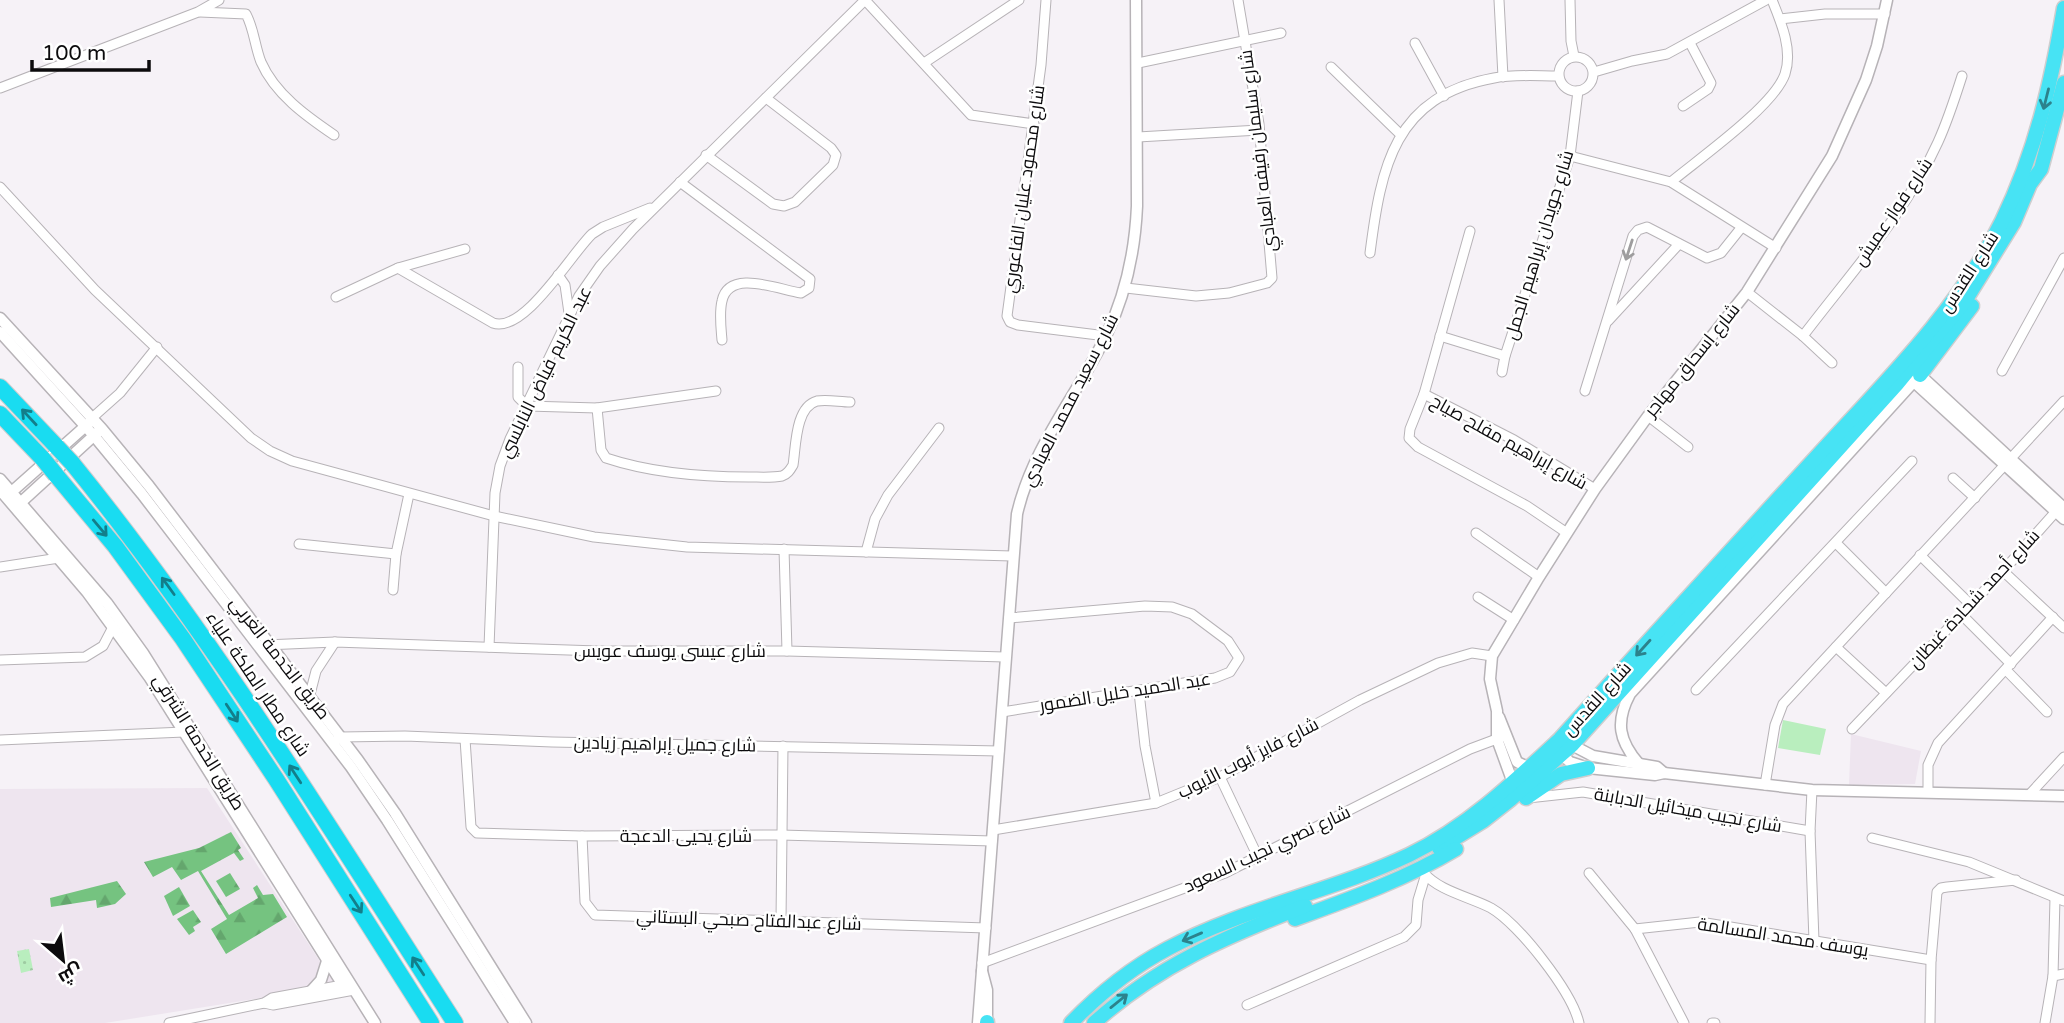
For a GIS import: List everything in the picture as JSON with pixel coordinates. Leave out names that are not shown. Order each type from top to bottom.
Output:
[{"type":"highway","points":[[2007,222],[2046,105],[2064,8]]},
{"type":"highway","points":[[1917,378],[1961,323],[1997,269],[2042,181],[2041,169],[2064,83]]},
{"type":"highway","points":[[2007,222],[2041,169]]},
{"type":"highway","name":"شارع القدس","points":[[1094,1023],[1130,992],[1214,942],[1414,862],[1483,821],[1531,782],[1923,338],[1957,296],[2007,222]]},
{"type":"highway","name":"شارع مطار الملكة علياء","points":[[0,387],[72,463],[123,526],[199,630],[455,1023]]},
{"type":"highway","points":[[0,414],[43,459],[115,546],[183,639],[276,779],[429,1022]]},
{"type":"highway","name":"شارع القدس","points":[[1071,1023],[1100,995],[1136,967],[1166,949],[1200,933],[1335,885],[1411,854],[1463,822],[1561,746]]},
{"type":"highway","points":[[1214,942],[1231,942],[1423,873],[1561,774],[1588,768]]},
{"type":"highway","points":[[1136,967],[1147,971],[1147,982]]},
{"type":"street","points":[[0,88],[198,12],[219,0]]},
{"type":"street","points":[[865,0],[971,115],[1034,124]]},
{"type":"street","name":"عبد الكريم فياض النابلسي","points":[[489,647],[495,493],[500,466],[569,315],[600,266],[655,206],[865,0]]},
{"type":"street","points":[[924,63],[1019,0]]},
{"type":"street","name":"شارع محمود عليان الفاعوري","points":[[1046,0],[1034,124],[1008,318],[1010,322],[1018,325],[1106,335]]},
{"type":"street","name":"شارع سعيد محمد العبادي","points":[[978,1023],[1017,514],[1025,484],[1106,335],[1126,288],[1135,236],[1138,137],[1136,0]]},
{"type":"street","name":"شارع سليمان رفيفه العبادي","points":[[1126,288],[1202,296],[1229,293],[1271,280],[1269,222],[1259,130],[1238,0]]},
{"type":"street","points":[[1499,0],[1503,77]]},
{"type":"street","points":[[1570,0],[1574,56]]},
{"type":"street","points":[[1594,72],[1667,54],[1766,0]]},
{"type":"street","points":[[1671,182],[1760,109],[1780,86],[1788,58],[1780,19],[1772,0]]},
{"type":"street","name":"شارع إسحاق مهاجر","points":[[1492,656],[1595,489],[1648,415],[1747,292],[1832,156],[1869,69],[1887,0]]},
{"type":"street","points":[[198,12],[247,15],[260,60],[267,72],[296,108],[334,135]]},
{"type":"street","points":[[1780,19],[1825,14],[1885,14]]},
{"type":"street","points":[[1138,63],[1281,33]]},
{"type":"street","points":[[1415,43],[1444,96]]},
{"type":"street","points":[[1683,106],[1711,83],[1690,43]]},
{"type":"street","points":[[1574,56],[1584,57],[1591,63],[1594,72],[1592,81],[1586,88],[1578,91],[1569,90],[1558,76],[1560,66],[1566,59],[1574,56]]},
{"type":"street","points":[[1331,67],[1401,134]]},
{"type":"street","points":[[1370,253],[1376,206],[1389,157],[1401,134],[1420,113],[1466,85],[1503,77],[1558,76]]},
{"type":"street","name":"شارع فواز عميش","points":[[1803,336],[1889,222],[1924,169],[1951,111],[1962,76]]},
{"type":"street","name":"شارع جويدان إبراهيم الجمل","points":[[1502,372],[1570,156],[1578,91]]},
{"type":"street","points":[[706,155],[774,204],[784,206],[795,202],[833,165],[836,155],[831,148],[766,98]]},
{"type":"street","points":[[1138,137],[1259,130]]},
{"type":"street","points":[[1570,156],[1671,182],[1776,248]]},
{"type":"street","points":[[680,182],[810,279],[809,288],[801,293],[748,282],[733,286],[722,300],[722,340]]},
{"type":"street","points":[[0,187],[94,290],[251,438],[270,451],[304,465],[494,516],[594,537],[687,547],[1012,556]]},
{"type":"street","points":[[398,268],[493,323],[503,325],[527,310],[587,239],[598,230],[655,206]]},
{"type":"street","points":[[1585,391],[1633,236],[1638,230],[1647,227],[1711,258],[1721,253],[1741,228]]},
{"type":"street","points":[[1470,231],[1424,394],[1410,429],[1411,442],[1527,506],[1567,533]]},
{"type":"street","points":[[1605,324],[1679,244]]},
{"type":"street","points":[[335,297],[398,268],[465,248]]},
{"type":"street","points":[[2002,371],[2062,272],[2064,258]]},
{"type":"street","points":[[558,275],[565,285],[569,315]]},
{"type":"street","points":[[1747,292],[1803,336],[1832,363]]},
{"type":"street","name":"طريق الخدمة الغربي","points":[[0,318],[89,423],[149,486],[263,646],[395,813],[526,1023]]},
{"type":"street","name":"طريق الخدمة الغربي","points":[[0,332],[89,423]]},
{"type":"street","name":"شارع جويدان إبراهيم الجمل","points":[[1440,336],[1505,356]]},
{"type":"street","points":[[6,493],[89,423],[120,393],[157,347]]},
{"type":"street","points":[[518,368],[518,397],[527,406],[597,408],[716,391]]},
{"type":"street","points":[[1639,764],[1624,745],[1621,727],[1623,708],[1630,694],[1917,378],[2061,511]]},
{"type":"street","name":"شارع إبراهيم مفلح صياح","points":[[1424,394],[1514,440],[1595,489]]},
{"type":"street","points":[[597,408],[601,450],[606,458],[685,474],[761,477],[781,476],[790,471],[802,417],[808,406],[821,401],[850,402]]},
{"type":"street","points":[[1765,785],[1775,725],[1781,707],[2064,401]]},
{"type":"street","points":[[1648,415],[1688,447]]},
{"type":"street","points":[[866,552],[875,519],[888,495],[939,428]]},
{"type":"street","points":[[18,504],[98,433]]},
{"type":"street","points":[[1696,690],[1912,461]]},
{"type":"street","points":[[1952,478],[1975,498]]},
{"type":"street","name":"طريق الخدمة الشرقي","points":[[0,479],[6,493],[107,603],[143,653],[349,988],[367,1023]]},
{"type":"street","points":[[393,590],[396,554],[409,494]]},
{"type":"street","name":"طريق الخدمة الشرقي","points":[[18,504],[150,678],[327,961],[374,1023]]},
{"type":"street","name":"شارع أحمد شحادة غيظان","points":[[1852,729],[2061,511]]},
{"type":"street","points":[[1476,533],[1539,577]]},
{"type":"street","points":[[1836,543],[1886,593]]},
{"type":"street","points":[[299,544],[396,554]]},
{"type":"street","points":[[784,549],[787,652]]},
{"type":"street","points":[[1920,555],[1971,605]]},
{"type":"street","points":[[0,568],[59,558]]},
{"type":"street","points":[[2003,571],[2064,628]]},
{"type":"street","points":[[1478,597],[1514,620]]},
{"type":"street","name":"عبد الحميد خليل الضمور","points":[[1002,712],[1139,692],[1223,676],[1239,661],[1235,648],[1219,634],[1192,614],[1172,607],[1145,606],[1009,618]]},
{"type":"street","points":[[1962,615],[2047,712]]},
{"type":"street","points":[[1928,792],[1928,765],[1938,743],[2053,617]]},
{"type":"street","points":[[0,660],[85,657],[103,646],[113,627]]},
{"type":"street","points":[[309,698],[316,671],[335,642]]},
{"type":"street","name":"شارع عيسى يوسف عويس","points":[[263,646],[335,642],[598,651],[1005,657]]},
{"type":"street","name":"طريق الخدمة الغربي","points":[[263,646],[309,698],[515,1023]]},
{"type":"street","points":[[1836,647],[1886,693]]},
{"type":"street","name":"شارع فايز أيوب الأيوب","points":[[992,835],[1156,803],[1220,777],[1360,700],[1438,663],[1472,653],[1492,656]]},
{"type":"street","points":[[1492,656],[1490,679],[1513,783]]},
{"type":"street","points":[[1139,692],[1145,746],[1156,803]]},
{"type":"street","points":[[0,740],[184,732]]},
{"type":"street","points":[[1502,737],[1517,762],[1530,768]]},
{"type":"street","name":"شارع نصري نجيب السعود","points":[[981,965],[1213,878],[1470,749],[1502,737]]},
{"type":"street","name":"شارع جميل إبراهيم زيادين","points":[[337,740],[465,738],[999,751]]},
{"type":"street","name":"شارع يحيى الدعجة","points":[[465,738],[468,806],[474,831],[582,836],[992,835]]},
{"type":"street","points":[[781,921],[783,746]]},
{"type":"street","points":[[1561,746],[1593,756],[1657,767],[1664,773]]},
{"type":"street","points":[[1561,746],[1575,764],[1588,768],[1655,775],[1664,773],[1812,790],[2064,796]]},
{"type":"street","points":[[2029,795],[2064,757]]},
{"type":"street","points":[[1220,777],[1258,857]]},
{"type":"street","points":[[1812,790],[1810,831],[1814,941]]},
{"type":"street","name":"شارع نجيب ميخائيل الدبابنة","points":[[1525,799],[1583,792],[1810,831]]},
{"type":"street","name":"شارع عبدالفتاح صبحي البستاني","points":[[582,836],[585,902],[595,915],[986,928]]},
{"type":"street","points":[[1872,838],[1969,862],[2060,899],[2053,976],[2045,1023]]},
{"type":"street","points":[[1247,1004],[1404,937],[1416,925],[1423,873],[1491,909],[1513,924],[1572,1003],[1579,1023]]},
{"type":"street","points":[[1590,873],[1635,929],[1684,1023]]},
{"type":"street","points":[[1930,1023],[1935,897],[1941,888],[2016,880]]},
{"type":"street","name":"يوسف محمد المسالمة","points":[[1635,929],[1700,922],[1931,960]]},
{"type":"street","points":[[311,991],[324,974],[327,961]]},
{"type":"street","name":"شارع سعيد محمد العبادي","points":[[981,965],[987,990],[987,1023]]},
{"type":"street","points":[[2053,976],[2064,974]]},
{"type":"street","points":[[169,1023],[264,1003],[272,998],[349,988]]},
{"type":"street","points":[[264,1003],[273,1005],[349,988]]},
{"type":"shaded area","points":[[1851,734],[1921,751],[1915,784],[1849,785]]},
{"type":"shaded area","points":[[207,788],[336,986],[105,1023],[0,1023],[0,789]]},
{"type":"green space","points":[[1783,720],[1826,729],[1820,755],[1778,748]]},
{"type":"green space","points":[[231,832],[244,859],[240,861],[234,853],[201,871],[229,915],[258,898],[253,888],[257,885],[263,895],[273,894],[287,917],[226,954],[211,929],[227,919],[198,871],[181,880],[172,867],[153,877],[144,862],[199,848]]},
{"type":"green space","points":[[230,873],[240,889],[226,897],[216,881]]},
{"type":"green space","points":[[117,881],[126,894],[115,904],[97,908],[96,900],[51,907],[50,898]]},
{"type":"green space","points":[[179,887],[190,906],[173,916],[164,896]]},
{"type":"green space","points":[[193,910],[201,922],[193,927],[195,931],[189,935],[177,919]]},
{"type":"green space","points":[[29,949],[33,970],[21,973],[17,951]]}]
